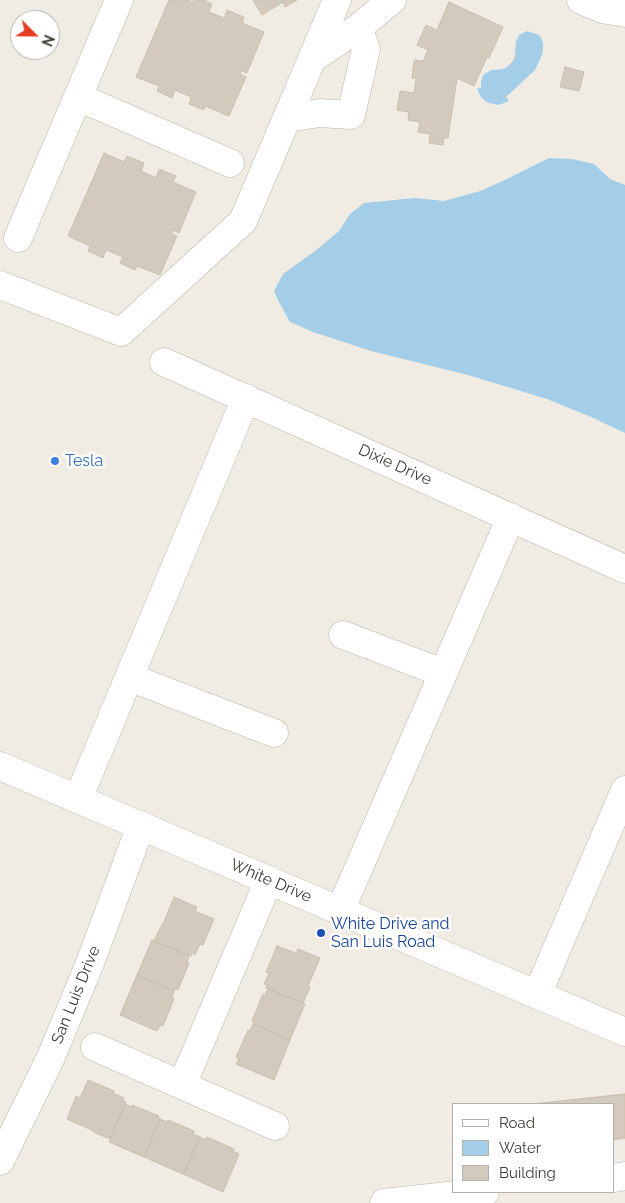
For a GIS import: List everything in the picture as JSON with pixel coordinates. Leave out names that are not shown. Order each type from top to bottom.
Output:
[{"type":"street","points":[[18,238],[119,0]]},
{"type":"street","points":[[0,285],[121,332],[243,221],[337,0]]},
{"type":"street","points":[[312,59],[358,28],[392,0]]},
{"type":"street","points":[[581,0],[602,9],[625,13]]},
{"type":"street","points":[[287,118],[320,113],[351,114],[366,48],[358,28]]},
{"type":"street","points":[[78,97],[230,163]]},
{"type":"street","name":"Dixie Drive","points":[[164,362],[625,569]]},
{"type":"street","points":[[78,799],[246,398]]},
{"type":"street","points":[[340,911],[510,517]]},
{"type":"street","points":[[343,635],[443,673]]},
{"type":"street","points":[[129,677],[274,733]]},
{"type":"street","name":"White Drive","points":[[0,766],[625,1032]]},
{"type":"street","points":[[537,995],[625,790]]},
{"type":"street","name":"San Luis Drive","points":[[0,1161],[51,1057],[90,963],[141,826]]},
{"type":"street","points":[[182,1085],[269,880]]},
{"type":"street","points":[[95,1047],[275,1126]]},
{"type":"street","points":[[384,1203],[476,1193]]},
{"type":"water","points":[[527,31],[541,37],[543,43],[542,55],[535,70],[506,97],[509,101],[498,105],[485,101],[477,89],[481,88],[483,75],[491,70],[506,68],[512,62],[515,55],[516,41],[519,35]]},
{"type":"water","points":[[549,158],[572,159],[594,164],[610,179],[625,185],[625,433],[547,399],[468,375],[371,351],[313,332],[290,322],[274,291],[283,274],[339,231],[350,214],[364,203],[414,198],[444,201],[480,191]]},
{"type":"building","points":[[169,0],[193,2],[194,0],[204,0],[212,4],[209,12],[224,18],[227,10],[244,17],[242,23],[264,32],[247,73],[241,71],[240,74],[246,77],[229,116],[205,106],[204,110],[189,104],[191,97],[175,90],[172,98],[157,91],[159,86],[136,77]]},
{"type":"building","points":[[253,0],[297,0],[285,7],[283,2],[262,15]]},
{"type":"building","points":[[449,2],[503,27],[474,86],[457,78],[448,138],[444,138],[443,145],[429,143],[430,134],[418,132],[420,122],[408,120],[409,112],[397,110],[400,91],[414,93],[416,78],[412,78],[414,60],[423,61],[428,50],[417,45],[426,25],[437,30]]},
{"type":"building","points":[[565,67],[584,72],[579,91],[560,87]]},
{"type":"building","points":[[104,153],[124,162],[127,156],[144,163],[141,171],[156,178],[159,169],[176,176],[173,182],[196,192],[179,233],[173,230],[171,234],[177,236],[160,275],[137,266],[135,270],[120,263],[123,257],[106,250],[103,258],[88,251],[90,246],[68,236]]},
{"type":"building","points":[[174,897],[197,907],[195,911],[214,919],[203,945],[200,944],[195,955],[192,953],[191,956],[154,941]]},
{"type":"building","points":[[152,940],[189,956],[187,962],[189,963],[178,990],[175,989],[174,991],[137,975]]},
{"type":"building","points":[[277,946],[296,953],[298,949],[320,958],[303,1003],[266,988],[267,985],[264,984],[269,973],[266,972]]},
{"type":"building","points":[[137,975],[174,991],[172,998],[174,999],[163,1026],[160,1025],[157,1031],[120,1015]]},
{"type":"building","points":[[268,989],[305,1004],[290,1040],[253,1024],[254,1022],[252,1021],[263,994],[265,995]]},
{"type":"building","points":[[253,1024],[290,1040],[274,1080],[236,1064],[239,1058],[236,1057],[248,1030],[250,1031]]},
{"type":"building","points":[[88,1080],[114,1091],[113,1093],[124,1098],[123,1101],[126,1102],[110,1139],[67,1119],[76,1096],[80,1098]]},
{"type":"building","points":[[625,1094],[625,1138],[615,1140],[615,1103],[541,1103]]},
{"type":"building","points":[[125,1104],[159,1116],[158,1118],[160,1119],[144,1157],[109,1142]]},
{"type":"building","points":[[160,1119],[167,1122],[168,1120],[194,1131],[193,1134],[200,1137],[183,1174],[144,1157]]},
{"type":"building","points":[[200,1137],[206,1140],[207,1137],[234,1149],[233,1151],[239,1154],[223,1192],[183,1174]]},
{"type":"place","name":"Tesla","points":[[55,461]]},
{"type":"place","name":"White Drive and San Luis Road","points":[[321,933]]}]
